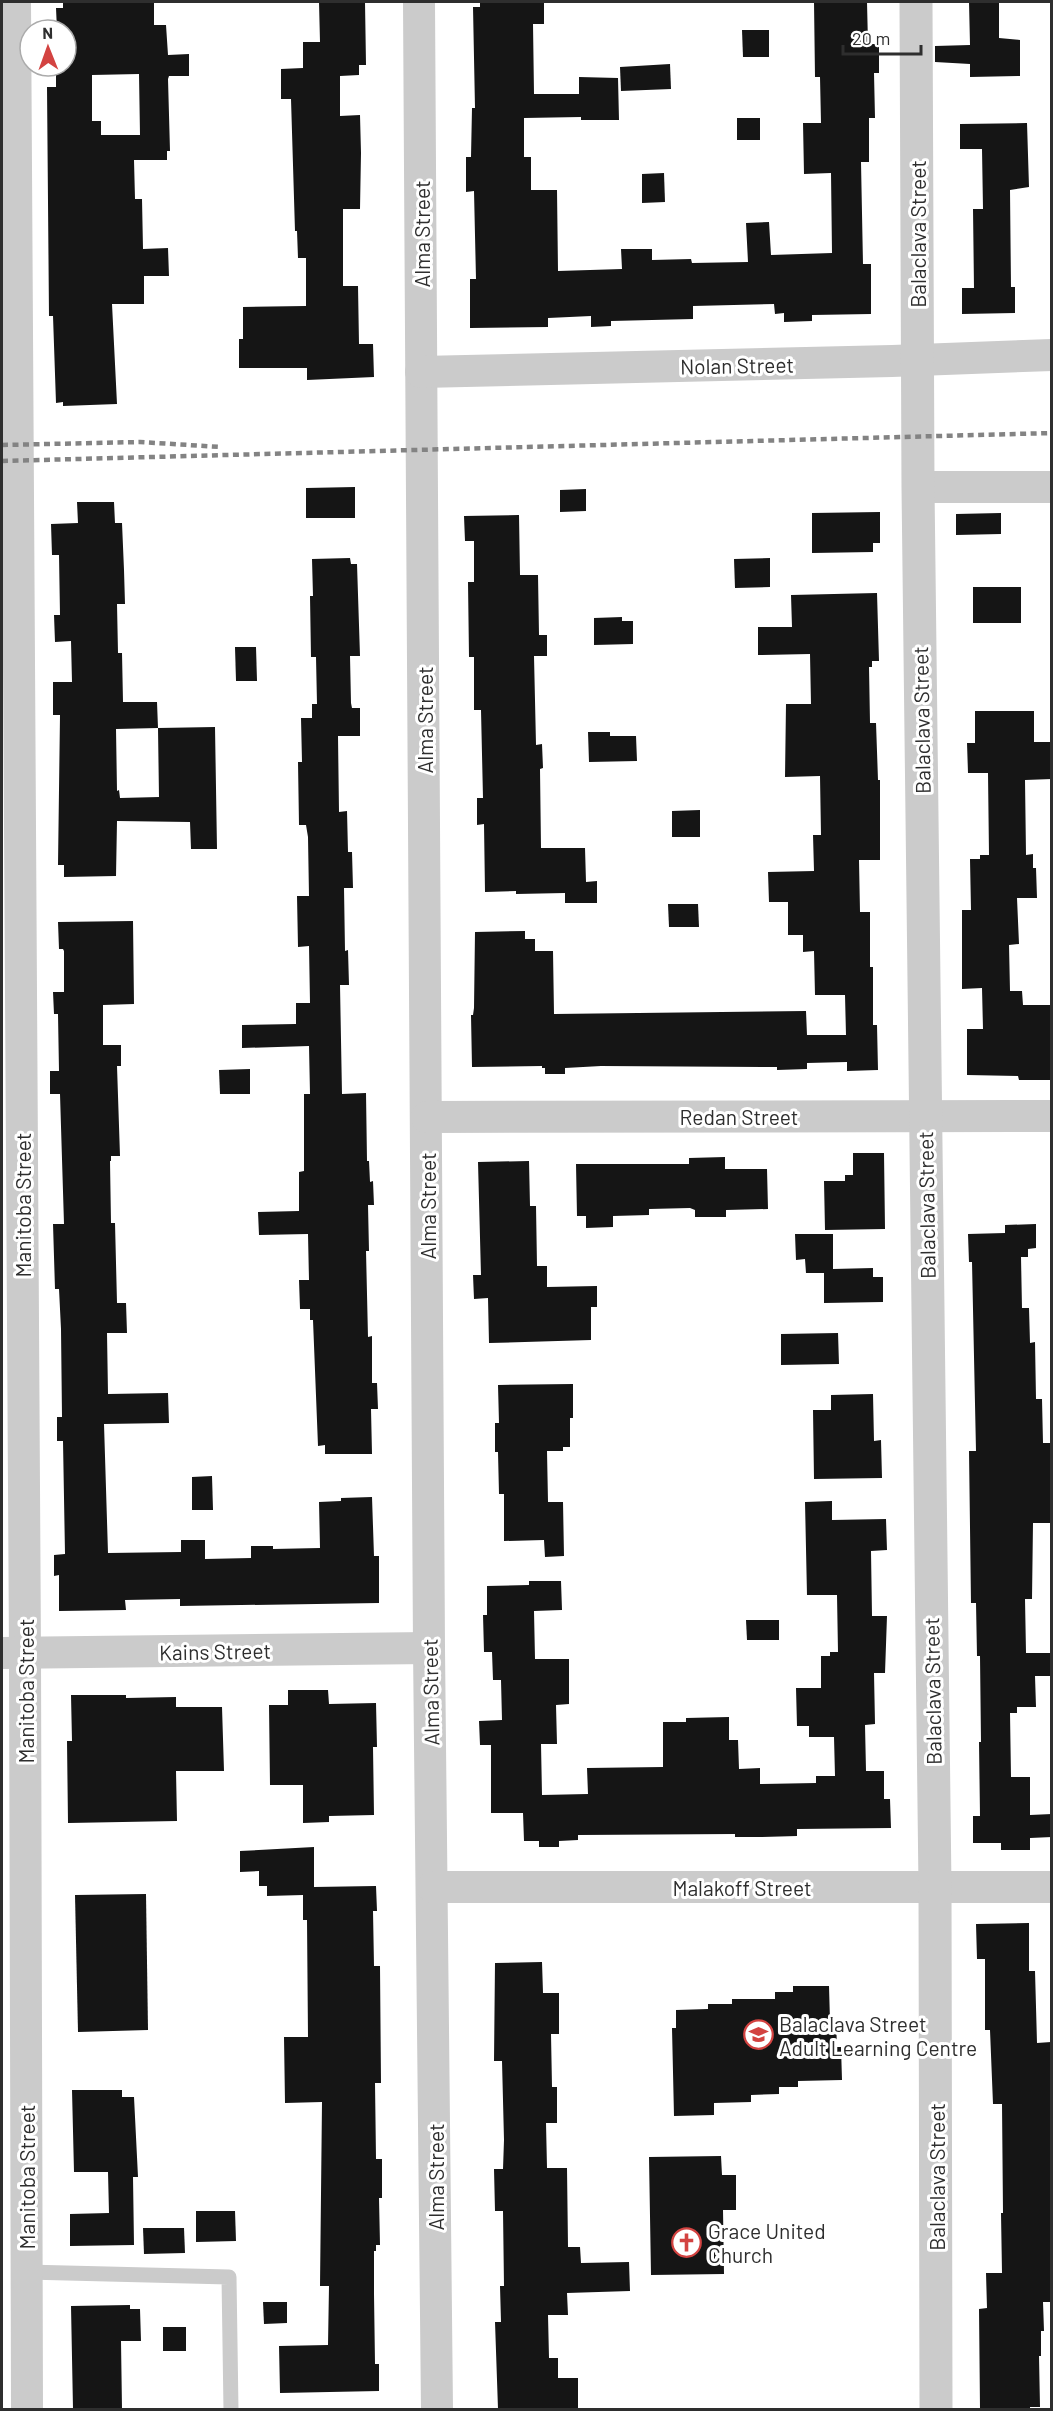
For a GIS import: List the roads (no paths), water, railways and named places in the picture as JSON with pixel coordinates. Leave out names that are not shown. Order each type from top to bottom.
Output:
[{"type":"street","name":"Manitoba Street","points":[[15,2],[13,2040],[26,2272],[27,2409]]},
{"type":"street","name":"Alma Street","points":[[419,2],[429,1648],[437,2409]]},
{"type":"street","name":"Balaclava Street","points":[[916,2],[918,487],[935,1887],[936,2409]]},
{"type":"street","name":"Nolan Street","points":[[422,372],[1052,355]]},
{"type":"street","points":[[918,487],[1052,487]]},
{"type":"street","name":"Redan Street","points":[[427,1117],[1052,1116]]},
{"type":"street","name":"Kains Street","points":[[13,1653],[429,1648]]},
{"type":"street","name":"Malakoff Street","points":[[433,1887],[1052,1887]]},
{"type":"lane","points":[[26,2272],[229,2277],[231,2409]]},
{"type":"railway","points":[[2,461],[1052,433]]},
{"type":"railway","points":[[2,445],[140,442],[221,447]]},
{"type":"place","name":"Balaclava Street Adult Learning Centre","points":[[758,2035]]},
{"type":"place","name":"Grace United Church","points":[[687,2242]]}]
